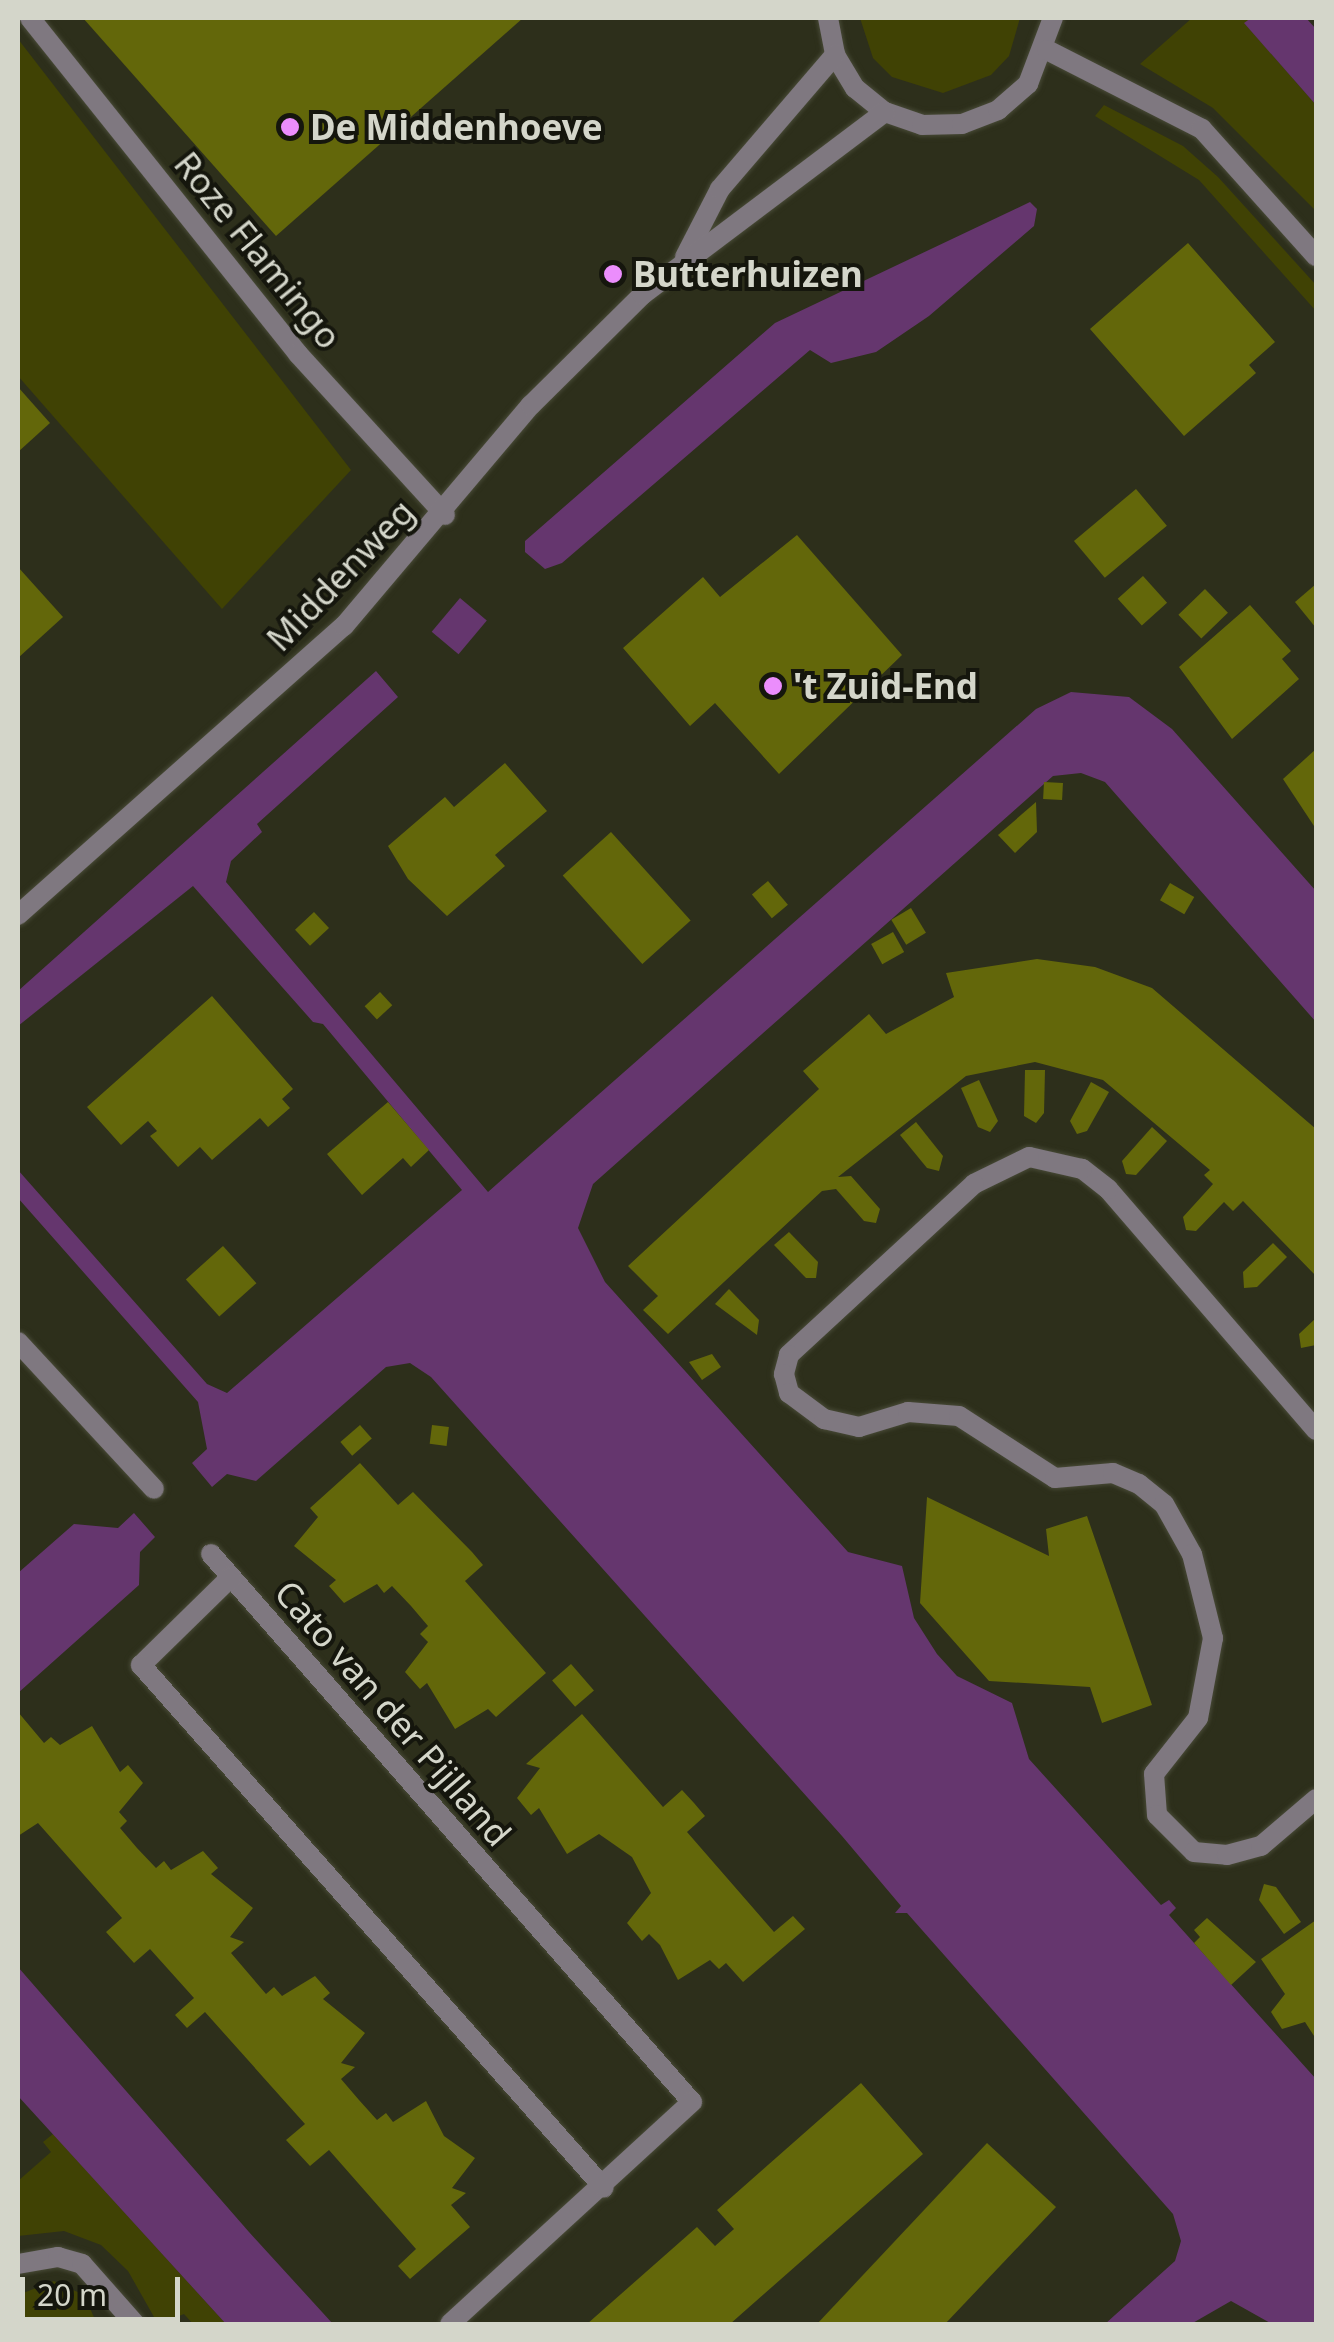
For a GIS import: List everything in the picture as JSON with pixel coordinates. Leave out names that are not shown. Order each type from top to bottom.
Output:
[{"type":"street","name":"Roze Flamingo","points":[[30,18],[298,354],[445,515]]},
{"type":"street","points":[[828,18],[835,55],[855,88],[886,112],[922,125],[980,117],[1028,84],[1047,50],[1053,18]]},
{"type":"street","points":[[1047,50],[1202,129],[1316,256]]},
{"type":"street","name":"Middenweg","points":[[685,257],[720,189],[835,55]]},
{"type":"street","name":"Middenweg","points":[[18,915],[344,626],[445,515],[530,405],[685,257],[762,209],[886,112]]},
{"type":"street","points":[[1316,1430],[1108,1189],[1082,1169],[1029,1157],[974,1184],[789,1355],[784,1374],[789,1392],[824,1419],[859,1427],[908,1412],[960,1416],[1054,1478],[1114,1474],[1152,1494],[1192,1554],[1213,1638],[1198,1718],[1154,1774],[1157,1814],[1194,1852],[1228,1855],[1262,1846],[1316,1799]]},
{"type":"street","points":[[18,1342],[154,1488]]},
{"type":"street","points":[[211,1554],[231,1577]]},
{"type":"street","name":"Cato van der Pijlland","points":[[450,2324],[604,2188],[692,2102],[231,1577],[141,1665],[604,2188]]},
{"type":"street","points":[[18,2264],[58,2257],[82,2264],[136,2324]]},
{"type":"shaded area","points":[[860,18],[1020,18],[1009,56],[991,75],[943,93],[892,77],[873,58]]},
{"type":"shaded area","points":[[1192,18],[1251,18],[1245,24],[1316,105],[1316,211],[1213,108],[1140,64]]},
{"type":"shaded area","points":[[1251,18],[1306,18],[1316,29],[1316,105],[1244,23]]},
{"type":"shaded area","points":[[18,39],[351,470],[222,609],[18,376]]},
{"type":"shaded area","points":[[1104,105],[1183,146],[1218,177],[1316,285],[1316,311],[1199,180],[1095,116]]},
{"type":"shaded area","points":[[1030,202],[1037,209],[1034,226],[929,316],[876,352],[831,363],[810,350],[562,563],[545,569],[525,552],[525,541],[775,323]]},
{"type":"shaded area","points":[[460,598],[487,620],[459,654],[432,632]]},
{"type":"shaded area","points":[[376,671],[398,697],[257,824],[262,832],[231,861],[226,882],[488,1192],[1036,709],[1071,692],[1129,697],[1172,729],[1316,891],[1316,1022],[1105,782],[1081,773],[1053,776],[593,1184],[578,1228],[605,1282],[848,1552],[902,1566],[914,1618],[937,1654],[957,1676],[1012,1703],[1029,1759],[1161,1905],[1169,1900],[1176,1908],[1169,1915],[1316,2079],[1316,2324],[1272,2324],[1231,2301],[1191,2324],[1105,2324],[1175,2261],[1181,2241],[1173,2214],[907,1913],[895,1913],[901,1906],[842,1836],[431,1377],[410,1363],[386,1367],[256,1481],[227,1474],[212,1487],[192,1463],[207,1449],[198,1402],[18,1198],[18,1170],[207,1384],[227,1393],[462,1190],[323,1024],[313,1022],[193,886],[18,1026],[18,991]]},
{"type":"shaded area","points":[[134,1513],[155,1537],[140,1552],[139,1585],[18,1693],[18,1573],[74,1524],[118,1528]]},
{"type":"shaded area","points":[[18,1967],[333,2324],[226,2324],[18,2096]]},
{"type":"shaded area","points":[[53,2134],[226,2324],[193,2324],[184,2314],[158,2324],[128,2271],[101,2245],[64,2231],[18,2236],[18,2181],[51,2152],[43,2142]]},
{"type":"shaded area","points":[[54,2281],[84,2295],[97,2324],[18,2324],[18,2295]]},
{"type":"building","name":"De Middenhoeve","points":[[83,18],[523,18],[276,236]]},
{"type":"building","points":[[1188,243],[1275,342],[1249,365],[1256,373],[1184,436],[1090,329]]},
{"type":"building","points":[[18,387],[50,423],[18,452]]},
{"type":"building","points":[[1136,489],[1167,526],[1105,578],[1074,541]]},
{"type":"building","points":[[797,535],[902,655],[779,774],[715,703],[690,726],[623,648],[703,577],[720,597]]},
{"type":"building","points":[[18,567],[63,617],[18,658]]},
{"type":"building","points":[[1143,576],[1167,603],[1142,626],[1118,599]]},
{"type":"building","points":[[1316,584],[1316,628],[1295,602]]},
{"type":"building","points":[[1205,589],[1228,613],[1201,638],[1178,615]]},
{"type":"building","points":[[1250,605],[1291,651],[1282,659],[1299,679],[1232,739],[1179,667]]},
{"type":"building","points":[[1316,749],[1316,829],[1283,779]]},
{"type":"building","points":[[505,763],[547,811],[495,855],[505,866],[447,916],[408,879],[388,846],[445,797],[454,807]]},
{"type":"building","points":[[1044,782],[1063,783],[1062,800],[1043,799]]},
{"type":"building","points":[[1036,802],[1037,832],[1015,853],[998,835]]},
{"type":"building","points":[[611,832],[691,920],[642,964],[563,875]]},
{"type":"building","points":[[768,881],[788,905],[772,918],[752,894]]},
{"type":"building","points":[[1170,883],[1194,897],[1184,914],[1160,900]]},
{"type":"building","points":[[911,908],[926,933],[906,945],[891,920]]},
{"type":"building","points":[[314,912],[329,928],[310,946],[295,930]]},
{"type":"building","points":[[893,932],[904,952],[882,964],[871,944]]},
{"type":"building","points":[[1037,959],[1095,967],[1152,988],[1316,1129],[1316,1276],[1243,1201],[1233,1211],[1224,1202],[1196,1231],[1186,1230],[1183,1217],[1213,1184],[1204,1175],[1210,1170],[1103,1080],[1035,1062],[966,1076],[838,1177],[851,1176],[880,1209],[876,1223],[864,1221],[836,1189],[822,1191],[668,1334],[643,1310],[658,1296],[628,1266],[819,1089],[803,1071],[869,1014],[886,1034],[954,997],[946,973]]},
{"type":"building","points":[[380,992],[392,1005],[377,1019],[365,1006]]},
{"type":"building","points":[[212,996],[293,1089],[282,1099],[290,1108],[268,1127],[260,1118],[212,1160],[200,1147],[178,1167],[150,1136],[157,1131],[148,1121],[121,1145],[87,1107]]},
{"type":"building","points":[[1025,1070],[1045,1070],[1044,1113],[1036,1123],[1024,1116]]},
{"type":"building","points":[[979,1080],[998,1121],[990,1132],[978,1127],[961,1088]]},
{"type":"building","points":[[1091,1082],[1109,1092],[1087,1131],[1077,1134],[1070,1121]]},
{"type":"building","points":[[388,1102],[429,1150],[411,1167],[403,1158],[362,1195],[327,1154]]},
{"type":"building","points":[[916,1122],[943,1156],[939,1171],[927,1168],[900,1135]]},
{"type":"building","points":[[1152,1127],[1167,1141],[1136,1175],[1126,1174],[1122,1161]]},
{"type":"building","points":[[789,1232],[818,1262],[816,1278],[806,1278],[774,1245]]},
{"type":"building","points":[[1273,1243],[1287,1257],[1257,1287],[1244,1288],[1243,1272]]},
{"type":"building","points":[[223,1246],[256,1283],[219,1317],[186,1279]]},
{"type":"building","points":[[729,1289],[759,1320],[757,1335],[715,1304]]},
{"type":"building","points":[[1316,1318],[1316,1345],[1301,1348],[1299,1334]]},
{"type":"building","points":[[712,1354],[721,1367],[702,1380],[689,1362]]},
{"type":"building","points":[[360,1425],[372,1439],[352,1456],[340,1442]]},
{"type":"building","points":[[432,1425],[449,1427],[447,1446],[430,1444]]},
{"type":"building","points":[[360,1463],[398,1505],[413,1492],[472,1552],[483,1565],[465,1581],[546,1673],[496,1717],[488,1709],[455,1729],[427,1683],[420,1689],[405,1672],[428,1642],[420,1634],[428,1626],[411,1606],[392,1586],[384,1593],[377,1584],[344,1603],[329,1586],[336,1580],[294,1546],[318,1517],[310,1508]]},
{"type":"building","points":[[927,1497],[1049,1556],[1046,1529],[1087,1516],[1152,1705],[1102,1723],[1090,1687],[989,1681],[920,1603]]},
{"type":"building","points":[[571,1664],[594,1690],[575,1707],[552,1680]]},
{"type":"building","points":[[18,1712],[44,1743],[51,1737],[60,1745],[92,1726],[120,1772],[128,1765],[143,1783],[119,1812],[127,1821],[120,1828],[137,1848],[156,1868],[164,1861],[171,1870],[203,1851],[218,1868],[211,1874],[253,1908],[230,1937],[244,1942],[231,1953],[266,1994],[274,1987],[282,1996],[315,1976],[330,1993],[323,1999],[365,2033],[341,2063],[355,2067],[341,2079],[359,2100],[377,2120],[386,2113],[393,2122],[426,2101],[444,2136],[475,2158],[452,2188],[466,2193],[451,2205],[470,2227],[410,2279],[398,2266],[416,2249],[329,2150],[310,2166],[286,2140],[305,2124],[205,2012],[187,2028],[175,2015],[194,1998],[150,1949],[134,1963],[106,1932],[122,1918],[38,1823],[18,1836]]},
{"type":"building","points":[[582,1714],[663,1807],[682,1790],[694,1803],[705,1816],[687,1832],[774,1932],[793,1916],[805,1929],[743,1982],[726,1963],[719,1969],[710,1960],[678,1980],[660,1945],[649,1934],[642,1941],[627,1923],[651,1893],[632,1857],[599,1834],[567,1854],[539,1808],[531,1815],[517,1798],[540,1768],[526,1764]]},
{"type":"building","points":[[1264,1884],[1276,1887],[1301,1922],[1284,1934],[1259,1900]]},
{"type":"building","points":[[1207,1918],[1256,1962],[1231,1985],[1194,1943],[1200,1937],[1194,1930]]},
{"type":"building","points":[[1316,1920],[1316,2039],[1305,2022],[1282,2029],[1271,2012],[1285,1994],[1261,1959]]},
{"type":"building","points":[[861,2083],[923,2154],[730,2324],[587,2324],[697,2227],[715,2246],[734,2229],[717,2210]]},
{"type":"building","points":[[987,2143],[1056,2207],[945,2324],[817,2324]]},
{"type":"place","name":"De Middenhoeve","points":[[290,127]]},
{"type":"place","name":"Butterhuizen","points":[[613,274]]},
{"type":"place","name":"'t Zuid-End","points":[[773,686]]}]
